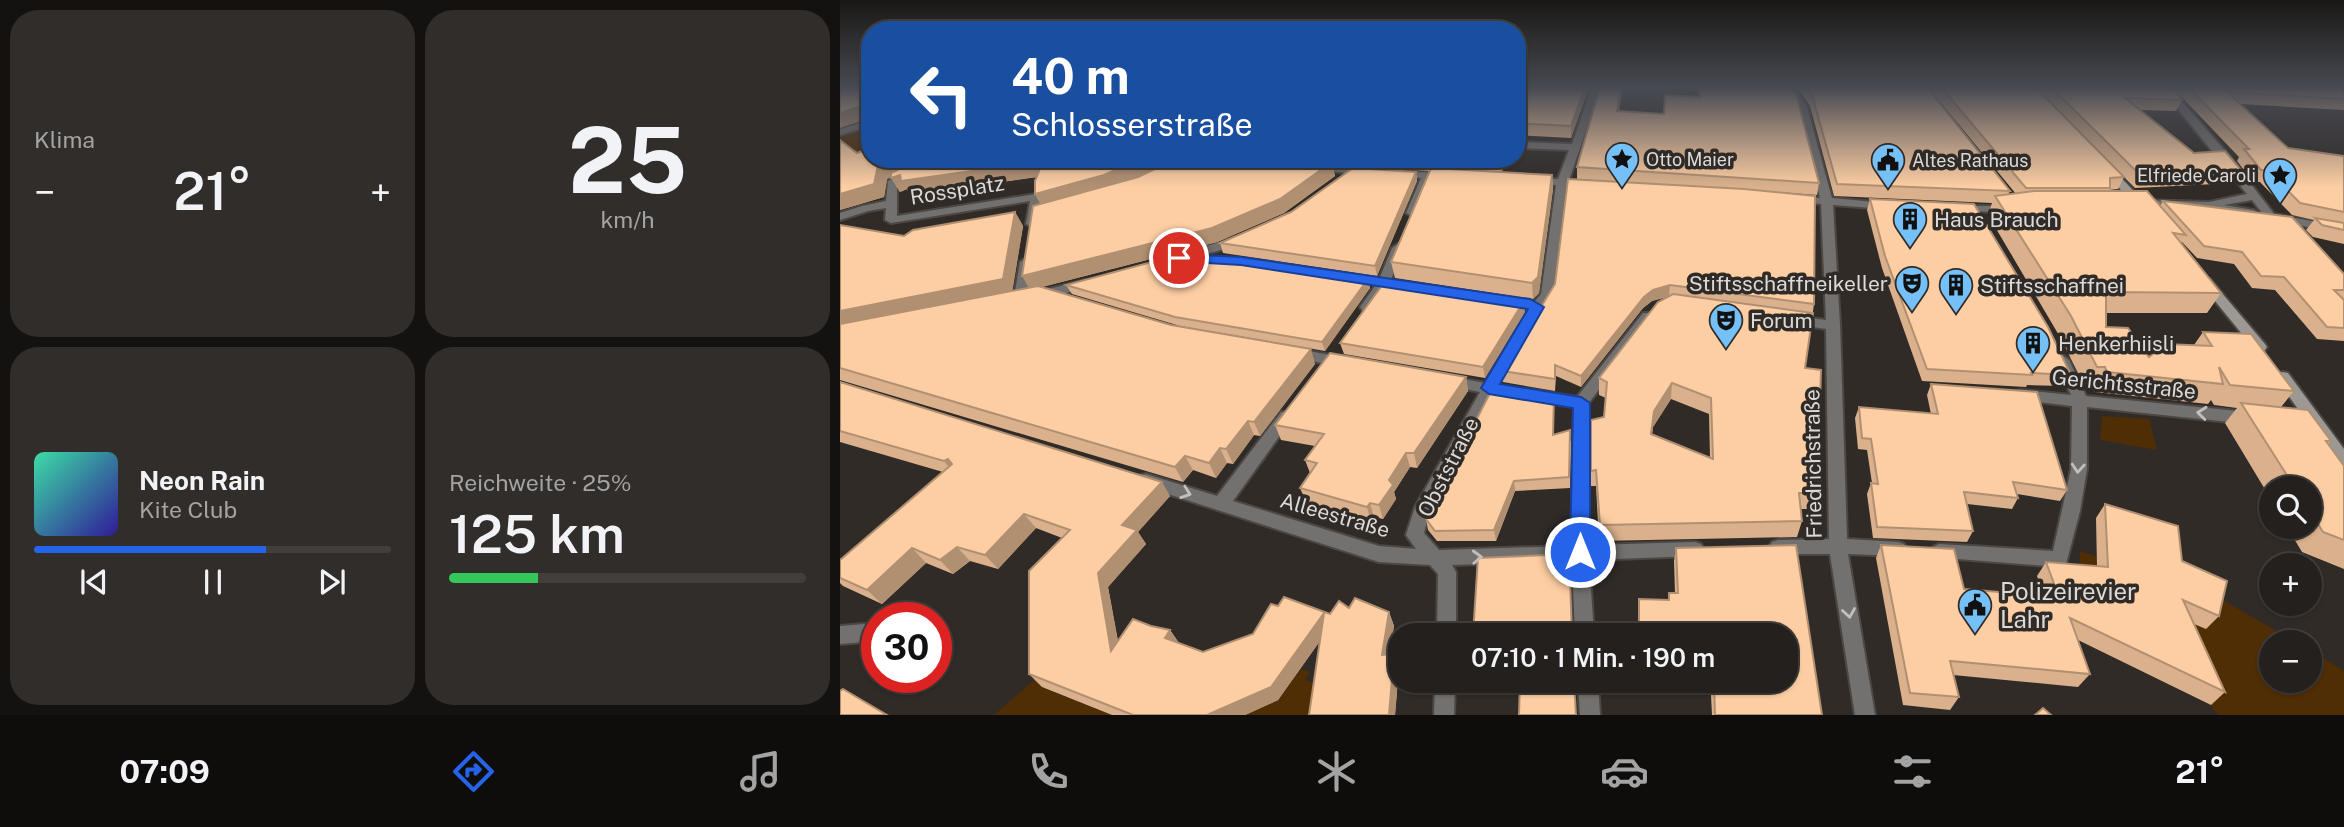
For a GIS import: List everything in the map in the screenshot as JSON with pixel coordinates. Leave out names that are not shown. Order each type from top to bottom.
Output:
[{"type":"street","name":"Obststraße","points":[[1446,623],[1447,572],[1415,535],[1421,512],[1533,305],[1547,295],[1562,183],[1585,120]]},
{"type":"street","name":"Friedrichstraße","points":[[1805,120],[1826,202],[1833,325],[1838,545],[1865,715]]},
{"type":"street","points":[[2193,120],[2270,216]]},
{"type":"street","points":[[840,132],[861,126]]},
{"type":"street","points":[[1526,145],[1575,147]]},
{"type":"street","points":[[2098,159],[2133,204],[2153,219]]},
{"type":"street","points":[[891,204],[892,183],[923,168]]},
{"type":"street","points":[[1317,168],[1372,172]]},
{"type":"street","points":[[1336,185],[1352,172]]},
{"type":"street","points":[[1386,173],[1463,177]]},
{"type":"street","points":[[1360,315],[1384,282],[1427,175]]},
{"type":"street","points":[[1524,180],[1598,185]]},
{"type":"street","points":[[2204,205],[2254,196]]},
{"type":"street","name":"Rossplatz","points":[[840,217],[866,208],[891,204],[891,220],[1036,197],[1037,215],[1013,299],[1047,294]]},
{"type":"street","points":[[1785,197],[1892,206]]},
{"type":"street","points":[[1947,209],[2010,209],[2013,201]]},
{"type":"street","points":[[2133,204],[2204,205],[2344,231]]},
{"type":"street","points":[[1975,210],[1983,225]]},
{"type":"street","points":[[1222,259],[1173,260],[1222,247],[1246,237]]},
{"type":"street","points":[[2194,267],[2274,364],[2344,461]]},
{"type":"street","points":[[1047,294],[1105,279]]},
{"type":"street","points":[[1047,294],[1073,302]]},
{"type":"street","points":[[1584,623],[1580,552],[1581,403],[1630,338],[1658,307]]},
{"type":"street","points":[[1782,318],[1833,325]]},
{"type":"street","points":[[1756,548],[1838,545],[2060,559],[2079,469],[2080,400],[2057,350]]},
{"type":"street","points":[[1288,352],[1361,365]]},
{"type":"street","points":[[1437,379],[1581,403]]},
{"type":"street","name":"Gerichtsstraße","points":[[2003,393],[2266,420]]},
{"type":"street","points":[[1220,505],[1298,401]]},
{"type":"street","points":[[2292,422],[2319,425]]},
{"type":"street","name":"Alleestraße","points":[[1133,475],[1379,555],[1435,558],[1716,549]]},
{"type":"street","points":[[840,635],[861,633]]},
{"type":"street","points":[[1444,715],[1445,693]]},
{"type":"street","points":[[1589,693],[1590,715]]},
{"type":"shaded area","points":[[861,131],[861,162],[840,147],[840,138]]},
{"type":"shaded area","points":[[2102,416],[2149,419],[2157,450],[2100,440]]},
{"type":"shaded area","points":[[2080,551],[2214,595],[2275,630],[2259,630],[2259,693],[2322,693],[2322,657],[2344,671],[2344,715],[2220,715],[2213,710],[2193,665],[2080,573]]},
{"type":"shaded area","points":[[1301,669],[1310,672],[1305,680],[1322,685],[1327,715],[1245,715],[1278,700]]},
{"type":"shaded area","points":[[1042,673],[1042,687],[1067,698],[1075,689],[1078,702],[1112,715],[994,715]]},
{"type":"building","points":[[1526,120],[1573,120],[1571,126],[1526,124]]},
{"type":"building","points":[[1590,120],[1803,120],[1819,183],[1577,167]]},
{"type":"building","points":[[1819,120],[1954,120],[2010,191],[1837,184]]},
{"type":"building","points":[[1969,120],[2068,120],[2124,177],[2110,178],[2110,188],[2026,188]]},
{"type":"building","points":[[2085,120],[2153,120],[2194,153],[2225,151],[2242,171],[2141,176]]},
{"type":"building","points":[[2221,120],[2258,120],[2288,148],[2344,156],[2344,212],[2300,203],[2268,170],[2261,170],[2244,149],[2249,149]]},
{"type":"building","points":[[840,140],[857,153],[861,151],[861,168],[877,168],[874,184],[840,194]]},
{"type":"building","points":[[901,168],[993,168],[901,181],[900,175],[891,178],[891,173]]},
{"type":"building","points":[[1040,168],[1120,168],[1035,194],[1035,181]]},
{"type":"building","points":[[1157,168],[1324,168],[1280,199],[1212,228],[1022,276],[1033,206],[1138,177]]},
{"type":"building","points":[[1353,168],[1416,172],[1375,266],[1220,243],[1291,212]]},
{"type":"building","points":[[1431,168],[1552,175],[1538,277],[1532,283],[1391,262]]},
{"type":"building","points":[[1568,179],[1744,189],[1815,196],[1814,304],[1670,285],[1653,290],[1644,297],[1581,376],[1555,365],[1555,379],[1502,371],[1555,284]]},
{"type":"building","points":[[2034,191],[2147,191],[2186,235],[2173,233],[2221,293],[2106,292],[2106,327],[2128,328],[2149,357],[2165,344],[2212,346],[2203,332],[2251,334],[2294,391],[2230,385],[2219,367],[2223,384],[2107,372],[2105,367],[2097,367],[2071,316],[1995,196]]},
{"type":"building","points":[[1870,199],[1974,204],[2048,327],[2071,375],[1927,369],[1885,256]]},
{"type":"building","points":[[2163,201],[2292,217],[2344,274],[2344,290],[2334,290],[2344,300],[2344,328],[2327,327],[2284,277],[2261,276],[2242,252],[2204,246]]},
{"type":"building","points":[[1015,212],[1003,279],[840,311],[840,225],[904,236],[913,230]]},
{"type":"building","points":[[2315,218],[2344,223],[2344,230],[2322,225]]},
{"type":"building","points":[[1189,252],[1368,279],[1322,342],[1175,317],[1066,285]]},
{"type":"building","points":[[1386,280],[1524,301],[1483,367],[1340,343]]},
{"type":"building","points":[[1038,286],[1171,325],[1311,349],[1254,422],[1248,421],[1226,449],[1220,448],[1209,463],[1185,456],[1175,467],[840,368],[840,324]]},
{"type":"building","points":[[1673,294],[1813,313],[1805,368],[1821,370],[1820,403],[1814,402],[1822,494],[1799,493],[1802,521],[1600,525],[1596,470],[1591,471],[1591,420],[1604,417],[1607,382],[1599,378],[1658,302]],"holes":[[[1672,383],[1711,398],[1713,459],[1651,434],[1654,411]]]},
{"type":"building","points":[[1330,353],[1466,377],[1414,453],[1406,453],[1389,480],[1393,485],[1379,505],[1370,503],[1367,507],[1300,488],[1317,463],[1305,460],[1324,434],[1275,425]]},
{"type":"building","points":[[840,382],[1162,482],[1122,525],[1137,530],[1098,573],[1111,651],[1133,619],[1170,630],[1165,638],[1203,652],[1253,634],[1271,604],[1278,606],[1284,597],[1330,614],[1339,601],[1349,608],[1355,598],[1389,612],[1382,655],[1388,654],[1388,693],[1391,693],[1389,715],[1309,715],[1324,613],[1271,687],[1207,715],[1133,715],[1029,674],[1029,571],[1070,530],[1024,514],[985,555],[957,547],[940,560],[912,548],[867,590],[840,578],[840,560],[952,464],[948,459],[944,461],[840,431]]},
{"type":"building","points":[[1931,384],[2037,392],[2067,490],[2013,482],[2018,498],[1964,492],[1973,531],[1877,527],[1871,483],[1878,484],[1871,439],[1862,438],[1859,407],[1938,414]]},
{"type":"building","points":[[1494,385],[1554,396],[1553,435],[1570,430],[1569,477],[1514,481],[1494,530],[1435,531],[1426,519]]},
{"type":"building","points":[[2241,403],[2308,410],[2331,441],[2326,441],[2344,466],[2344,540],[2322,530],[2322,476],[2287,476]]},
{"type":"building","points":[[2105,504],[2178,526],[2182,561],[2227,581],[2219,616],[2183,600],[2225,692],[2070,618],[2090,674],[1950,661],[1959,697],[1910,693],[1881,545],[1954,549],[1964,589],[2059,597],[2046,562],[2108,567]]},
{"type":"building","points":[[1796,545],[1822,715],[1715,715],[1714,693],[1798,693],[1798,623],[1639,623],[1639,599],[1669,600],[1669,593],[1678,593],[1676,548]]},
{"type":"building","points":[[1569,554],[1572,623],[1474,623],[1478,558]]},
{"type":"building","points":[[843,689],[887,715],[840,715],[840,691]]},
{"type":"building","points":[[1520,693],[1575,693],[1576,715],[1519,715]]},
{"type":"building","points":[[2043,708],[2051,715],[2035,715]]},
{"type":"place","name":"Otto Maier","points":[[1622,189]]},
{"type":"place","name":"Altes Rathaus","points":[[1888,190]]},
{"type":"place","name":"Elfriede Caroli","points":[[2280,205]]},
{"type":"place","name":"Haus Brauch","points":[[1910,249]]},
{"type":"place","name":"Stiftsschaffneikeller","points":[[1912,313]]},
{"type":"place","name":"Stiftsschaffnei","points":[[1956,315]]},
{"type":"place","name":"Forum","points":[[1726,350]]},
{"type":"place","name":"Henkerhiisli","points":[[2033,373]]},
{"type":"place","name":"Polizeirevier Lahr","points":[[1975,635]]},
{"type":"route","points":[[1179,258],[1241,261],[1537,307],[1489,388],[1581,403],[1580,552]]}]
